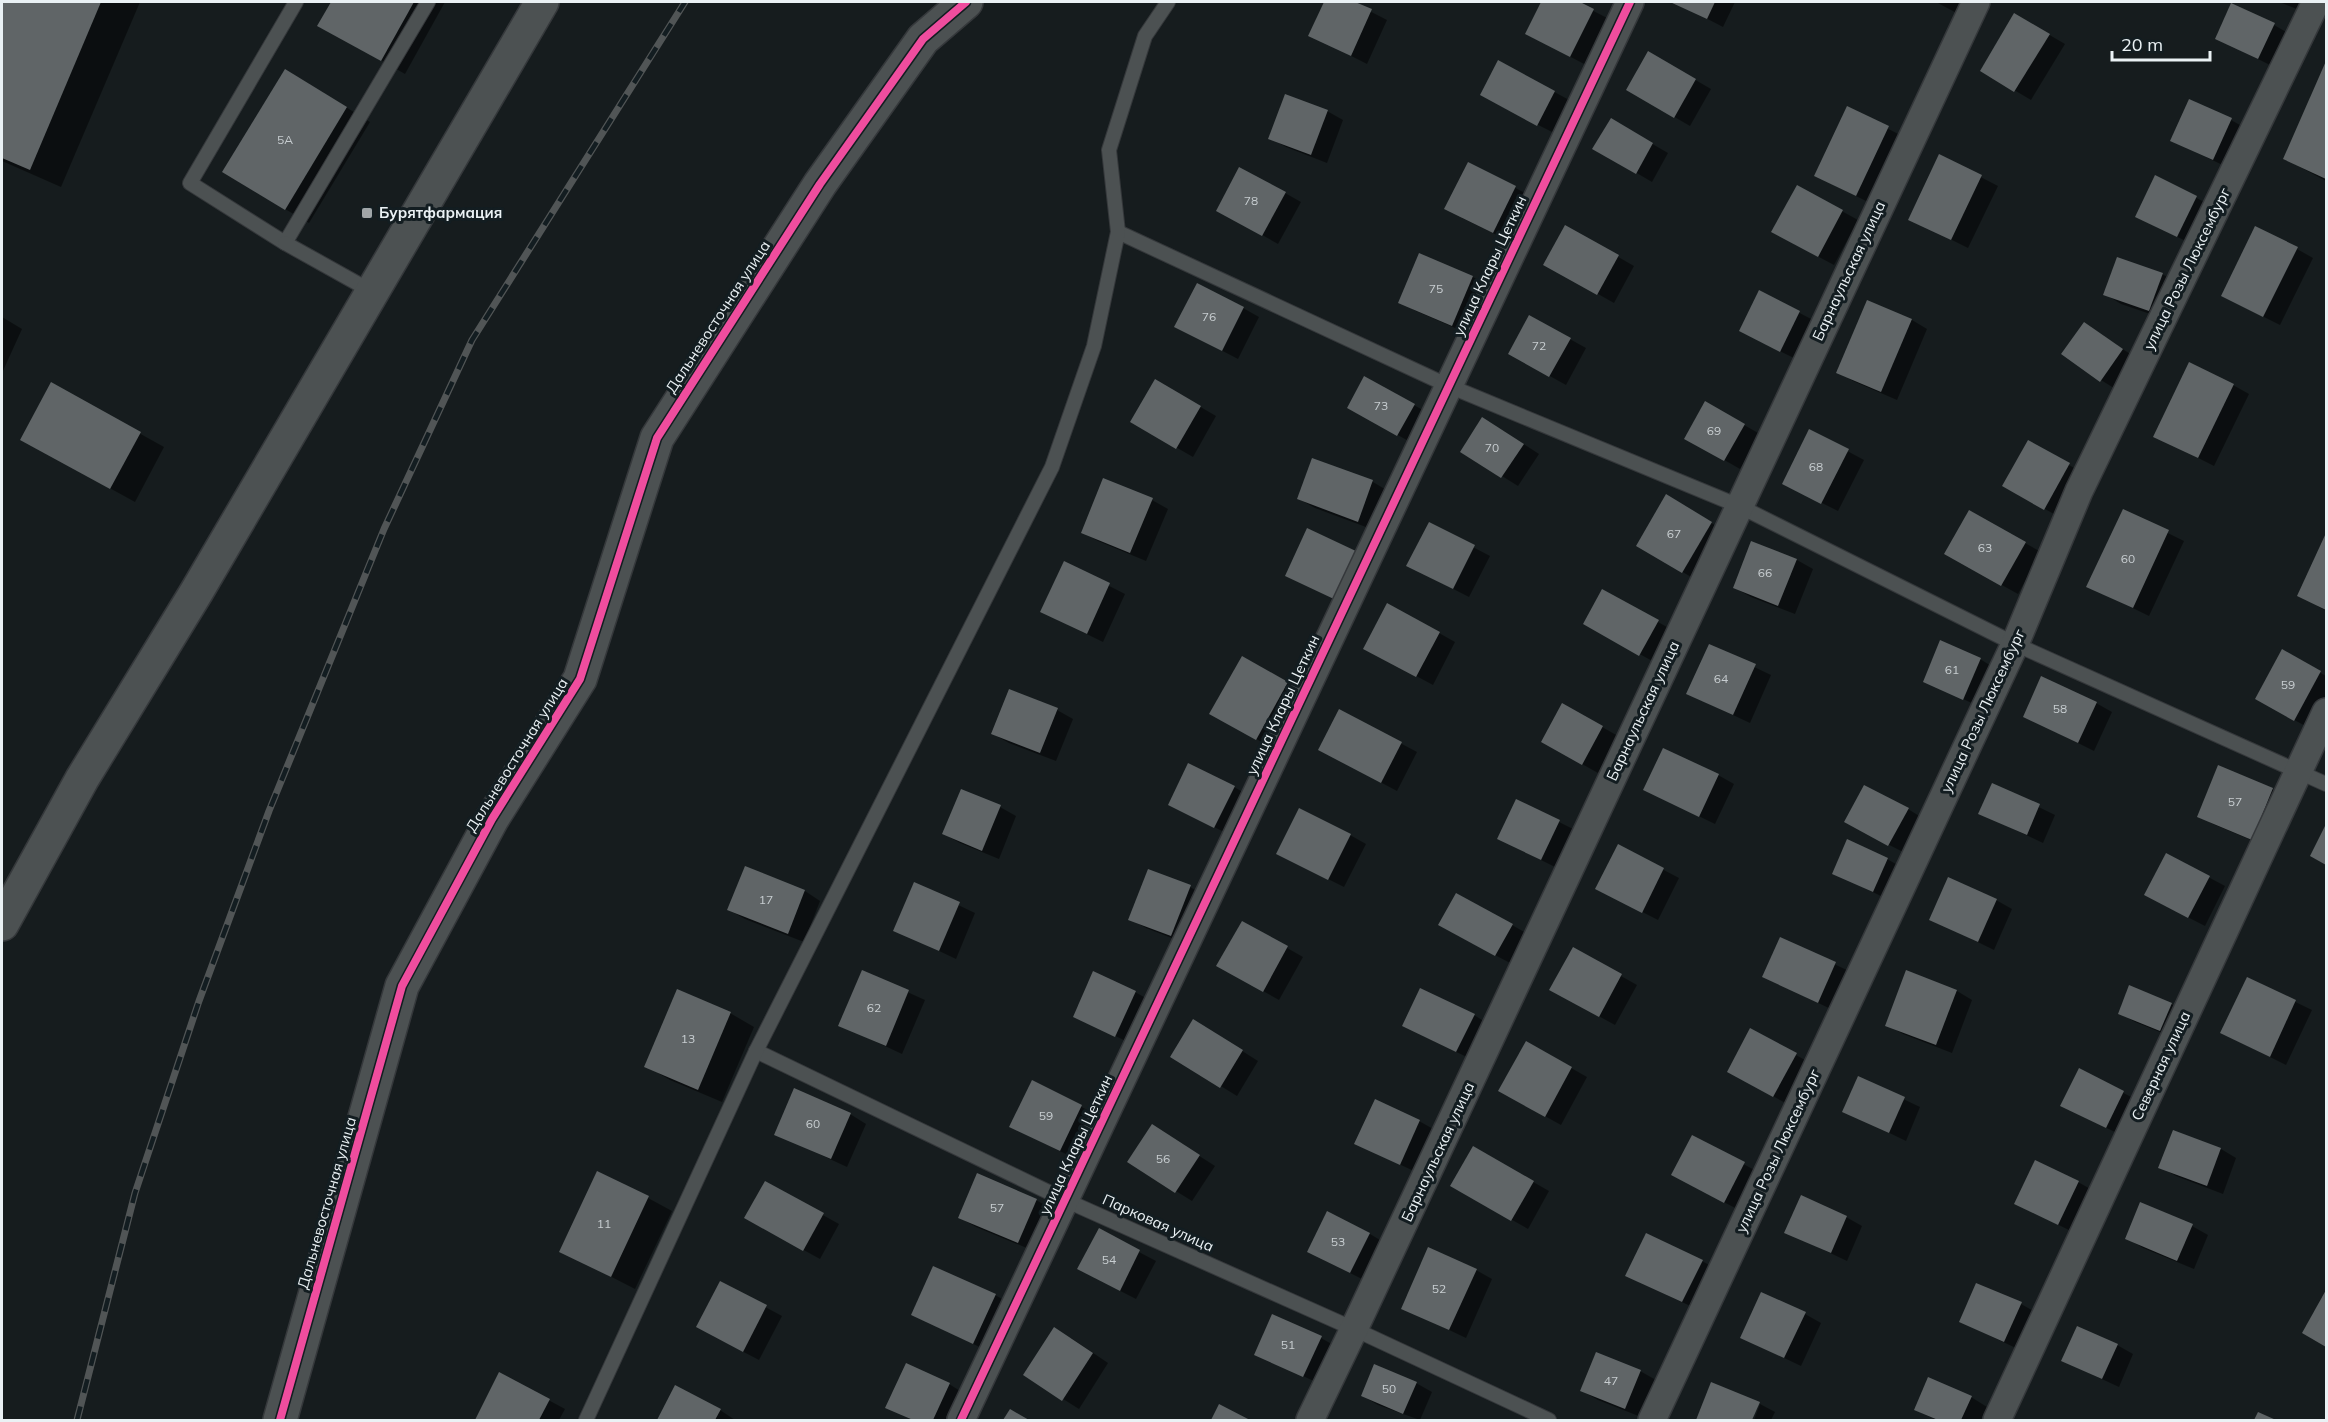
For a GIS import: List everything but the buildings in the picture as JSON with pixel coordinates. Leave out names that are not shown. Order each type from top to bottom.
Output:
[{"type":"street","points":[[2,924],[82,779],[197,591],[542,2]]},
{"type":"street","name":"Дальневосточная улица","points":[[280,1420],[402,987],[492,819],[580,679],[657,438],[820,184],[922,39],[966,2]]},
{"type":"street","name":"улица Клары Цеткин","points":[[961,1420],[1630,2]]},
{"type":"street","name":"Барнаульская улица","points":[[1310,1420],[1976,2]]},
{"type":"street","name":"улица Розы Люксембург","points":[[1652,1420],[2015,644],[2079,491],[2316,2]]},
{"type":"street","name":"Северная улица","points":[[1997,1420],[2326,712]]},
{"type":"lane","points":[[296,2],[190,183],[285,243],[371,291]]},
{"type":"lane","points":[[285,243],[428,2]]},
{"type":"lane","points":[[585,1420],[756,1051],[1052,466],[1094,346],[1118,232],[1109,150],[1145,36],[1168,2]]},
{"type":"lane","points":[[1118,232],[1449,386],[1739,506],[2015,644],[2326,784]]},
{"type":"lane","name":"Парковая улица","points":[[756,1051],[1065,1200],[1354,1329],[1549,1420]]},
{"type":"railway","points":[[77,1420],[135,1193],[199,1001],[269,811],[384,529],[472,340],[685,2]]},
{"type":"cycle path","points":[[280,1420],[402,986],[492,819],[580,679],[657,438],[820,184],[923,39],[966,2]]},
{"type":"cycle path","points":[[961,1420],[1630,2]]},
{"type":"place","name":"Бурятфармация","points":[[367,213]]}]
